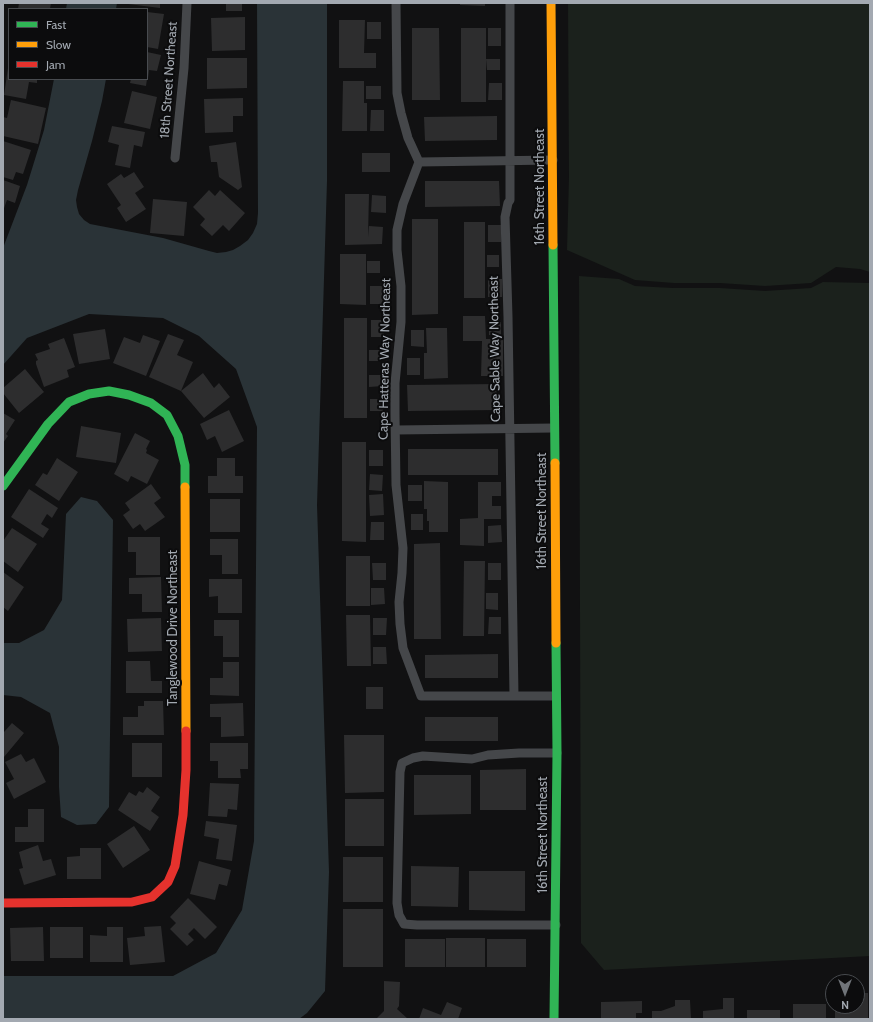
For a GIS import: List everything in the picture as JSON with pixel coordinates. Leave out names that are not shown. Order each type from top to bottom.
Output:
[{"type":"street","name":"18th Street Northeast","points":[[175,158],[184,68],[187,3]]},
{"type":"street","points":[[396,3],[397,93],[408,138],[419,162],[553,160]]},
{"type":"street","name":"Cape Sable Way Northeast","points":[[510,3],[510,200],[505,217],[514,696]]},
{"type":"street","name":"16th Street Northeast","points":[[551,3],[557,753],[554,1019]]},
{"type":"street","name":"Cape Hatteras Way Northeast","points":[[419,162],[403,204],[397,230],[397,250],[401,286],[401,322],[395,383],[396,485],[403,548],[400,602],[400,624],[403,648],[421,696],[514,696]]},
{"type":"street","name":"Tanglewood Drive Northeast","points":[[3,486],[48,424],[70,402],[89,394],[109,391],[129,394],[151,403],[167,416],[178,436],[185,465],[186,770],[184,814],[175,866],[168,882],[152,897],[132,902],[3,903]]},
{"type":"street","points":[[396,430],[554,428]]},
{"type":"street","points":[[514,696],[556,696]]},
{"type":"street","points":[[556,925],[404,924],[399,915],[397,903],[400,772],[402,763],[413,758],[423,756],[472,759],[488,755],[557,753]]},
{"type":"shaded area","points":[[67,3],[117,3],[116,8],[66,8]]},
{"type":"shaded area","points":[[257,3],[327,3],[327,181],[317,505],[329,872],[325,991],[307,1013],[299,1019],[3,1019],[3,976],[173,976],[216,953],[242,910],[254,841],[257,427],[236,369],[199,336],[163,318],[89,314],[27,338],[3,365],[3,248],[27,185],[44,130],[54,80],[106,80],[102,101],[76,200],[79,214],[90,224],[163,238],[217,253],[233,250],[248,240],[257,224]]},
{"type":"shaded area","points":[[568,3],[870,3],[870,272],[860,269],[836,267],[811,283],[765,286],[720,283],[674,283],[635,280],[567,250],[569,177]]},
{"type":"shaded area","points":[[579,276],[619,279],[635,286],[720,288],[765,291],[811,288],[823,282],[870,283],[870,956],[604,970],[581,943]]},
{"type":"shaded area","points":[[81,497],[97,501],[113,520],[109,807],[96,824],[77,825],[61,817],[59,747],[50,713],[21,697],[3,695],[3,643],[19,643],[44,630],[62,600],[66,514]]},
{"type":"building","points":[[19,3],[51,3],[50,8],[18,8]]},
{"type":"building","points":[[160,3],[160,8],[128,4]]},
{"type":"building","points":[[226,3],[242,3],[242,11],[226,11]]},
{"type":"building","points":[[460,3],[485,3],[485,6],[460,5]]},
{"type":"building","points":[[148,12],[164,14],[158,49],[148,47]]},
{"type":"building","points":[[245,17],[245,50],[212,51],[211,18]]},
{"type":"building","points":[[339,20],[365,20],[364,53],[376,53],[376,68],[339,68]]},
{"type":"building","points":[[367,22],[381,22],[381,39],[367,39]]},
{"type":"building","points":[[412,28],[439,28],[440,100],[412,100]]},
{"type":"building","points":[[461,28],[486,28],[486,102],[461,102]]},
{"type":"building","points":[[488,28],[501,28],[501,46],[488,46]]},
{"type":"building","points":[[148,52],[161,55],[157,71],[149,70],[148,78]]},
{"type":"building","points":[[207,58],[247,58],[247,88],[207,89]]},
{"type":"building","points":[[486,59],[500,59],[500,70],[487,70]]},
{"type":"building","points":[[8,68],[8,80],[37,80],[37,83],[29,82],[26,99],[4,95]]},
{"type":"building","points":[[131,80],[147,80],[146,86],[130,83]]},
{"type":"building","points":[[343,81],[364,81],[364,103],[367,103],[367,131],[342,131]]},
{"type":"building","points":[[489,83],[502,83],[502,100],[488,100]]},
{"type":"building","points":[[366,86],[381,86],[381,99],[366,99]]},
{"type":"building","points":[[132,91],[157,97],[150,129],[124,123]]},
{"type":"building","points":[[243,98],[243,116],[233,116],[233,132],[205,133],[204,99]]},
{"type":"building","points":[[11,100],[46,108],[38,144],[3,136],[3,117],[7,118]]},
{"type":"building","points":[[371,110],[384,110],[384,131],[370,131]]},
{"type":"building","points":[[497,116],[497,140],[425,141],[424,117]]},
{"type":"building","points":[[112,126],[145,132],[142,147],[134,145],[130,168],[115,165],[119,145],[108,142]]},
{"type":"building","points":[[3,141],[31,150],[23,174],[16,172],[13,180],[3,177]]},
{"type":"building","points":[[236,142],[242,187],[238,190],[219,177],[217,162],[211,162],[209,146]]},
{"type":"building","points":[[362,153],[390,153],[390,172],[362,172]]},
{"type":"building","points":[[134,172],[144,187],[135,193],[146,209],[126,222],[117,208],[121,205],[107,184],[121,174],[124,178]]},
{"type":"building","points":[[3,180],[20,186],[15,203],[7,200],[3,211]]},
{"type":"building","points":[[425,181],[499,181],[500,206],[425,207]]},
{"type":"building","points":[[209,190],[215,196],[220,190],[245,213],[229,231],[223,225],[212,236],[200,225],[205,219],[193,207]]},
{"type":"building","points":[[345,194],[369,194],[368,237],[369,226],[383,227],[382,244],[345,245]]},
{"type":"building","points":[[372,195],[386,196],[386,213],[371,212]]},
{"type":"building","points":[[153,199],[187,202],[184,236],[150,233]]},
{"type":"building","points":[[412,219],[438,219],[438,314],[412,315]]},
{"type":"building","points":[[464,222],[485,222],[485,298],[464,298]]},
{"type":"building","points":[[488,225],[501,225],[501,242],[488,242]]},
{"type":"building","points":[[340,254],[366,254],[366,305],[340,304]]},
{"type":"building","points":[[487,255],[499,255],[499,267],[487,267]]},
{"type":"building","points":[[367,261],[380,261],[380,273],[367,273]]},
{"type":"building","points":[[488,279],[502,279],[502,297],[488,297]]},
{"type":"building","points":[[370,286],[383,286],[383,304],[370,304]]},
{"type":"building","points":[[463,316],[485,316],[486,339],[503,339],[503,376],[481,376],[482,341],[463,341]]},
{"type":"building","points":[[344,318],[367,318],[367,418],[344,418]]},
{"type":"building","points":[[371,320],[384,320],[384,337],[371,337]]},
{"type":"building","points":[[489,322],[501,322],[501,335],[489,335]]},
{"type":"building","points":[[426,328],[447,328],[448,378],[424,379],[424,353],[427,353]]},
{"type":"building","points":[[105,329],[110,359],[79,364],[73,334]]},
{"type":"building","points":[[411,330],[424,330],[424,347],[411,346]]},
{"type":"building","points":[[168,334],[184,340],[177,355],[193,362],[181,391],[149,377]]},
{"type":"building","points":[[143,335],[160,341],[146,376],[113,363],[124,337],[140,343]]},
{"type":"building","points":[[64,338],[75,367],[67,370],[69,377],[44,387],[36,364],[36,361],[38,360],[35,354],[50,349],[48,344]]},
{"type":"building","points":[[369,350],[382,350],[382,361],[369,361]]},
{"type":"building","points":[[407,358],[420,358],[420,375],[407,375]]},
{"type":"building","points":[[25,369],[44,392],[19,413],[3,393],[3,388]]},
{"type":"building","points":[[203,373],[214,388],[219,383],[230,397],[204,418],[181,391]]},
{"type":"building","points":[[369,375],[383,375],[383,386],[369,387]]},
{"type":"building","points":[[497,384],[497,410],[408,411],[407,385]]},
{"type":"building","points":[[370,399],[383,399],[383,411],[370,411]]},
{"type":"building","points":[[229,410],[244,441],[222,452],[215,436],[207,440],[200,424]]},
{"type":"building","points":[[3,413],[15,420],[6,434],[8,436],[3,443]]},
{"type":"building","points":[[81,426],[121,433],[116,463],[76,457]]},
{"type":"building","points":[[135,433],[150,441],[146,449],[146,453],[159,460],[147,484],[131,476],[128,482],[114,474]]},
{"type":"building","points":[[342,442],[366,442],[366,542],[342,541]]},
{"type":"building","points":[[408,449],[498,449],[498,475],[408,475]]},
{"type":"building","points":[[369,450],[383,450],[383,466],[369,466]]},
{"type":"building","points":[[57,458],[78,472],[59,501],[35,485],[43,473],[47,475]]},
{"type":"building","points":[[217,458],[235,458],[235,476],[243,476],[243,493],[208,493],[208,476],[217,476]]},
{"type":"building","points":[[370,474],[383,475],[382,491],[369,490]]},
{"type":"building","points":[[424,481],[448,482],[448,532],[429,532],[427,509],[424,509]]},
{"type":"building","points":[[478,482],[501,482],[501,496],[492,496],[492,506],[501,506],[501,519],[484,519],[484,546],[460,545],[460,519],[478,518]]},
{"type":"building","points":[[151,484],[161,498],[154,503],[165,517],[145,531],[140,524],[133,529],[123,515],[130,510],[125,503]]},
{"type":"building","points":[[408,485],[422,485],[422,501],[408,501]]},
{"type":"building","points":[[29,489],[58,508],[52,518],[47,514],[41,524],[49,529],[43,538],[11,517]]},
{"type":"building","points":[[383,494],[384,515],[370,516],[369,495]]},
{"type":"building","points":[[210,499],[240,499],[240,532],[210,532]]},
{"type":"building","points":[[411,514],[423,514],[423,530],[411,530]]},
{"type":"building","points":[[371,522],[384,522],[384,540],[370,540]]},
{"type":"building","points":[[501,525],[502,542],[488,543],[488,526]]},
{"type":"building","points":[[12,528],[37,544],[18,572],[3,561],[3,541]]},
{"type":"building","points":[[128,537],[160,537],[160,575],[136,575],[136,552],[128,552]]},
{"type":"building","points":[[210,539],[238,539],[238,574],[222,574],[222,555],[210,555]]},
{"type":"building","points":[[440,543],[441,639],[414,639],[414,544]]},
{"type":"building","points":[[346,556],[370,556],[370,606],[346,606]]},
{"type":"building","points":[[464,561],[485,561],[484,636],[463,636]]},
{"type":"building","points":[[372,563],[386,563],[386,580],[373,580]]},
{"type":"building","points":[[488,563],[501,563],[501,580],[488,580]]},
{"type":"building","points":[[3,572],[24,587],[8,611],[3,607]]},
{"type":"building","points":[[161,577],[162,612],[142,612],[142,594],[129,594],[129,578]]},
{"type":"building","points":[[209,579],[242,579],[242,613],[218,613],[218,596],[209,597]]},
{"type":"building","points":[[371,588],[384,588],[385,604],[371,605]]},
{"type":"building","points":[[486,593],[498,593],[498,610],[486,609]]},
{"type":"building","points":[[346,615],[370,615],[371,666],[347,666]]},
{"type":"building","points":[[489,617],[501,617],[501,634],[488,634]]},
{"type":"building","points":[[161,618],[162,651],[128,652],[127,619]]},
{"type":"building","points":[[373,618],[387,618],[386,635],[373,635]]},
{"type":"building","points":[[214,620],[239,620],[239,657],[223,657],[223,636],[214,636]]},
{"type":"building","points":[[373,647],[386,647],[387,664],[373,664]]},
{"type":"building","points":[[498,654],[498,678],[425,678],[425,655]]},
{"type":"building","points":[[126,661],[150,661],[151,681],[162,681],[162,693],[126,693]]},
{"type":"building","points":[[223,662],[239,662],[239,696],[210,695],[210,678],[223,678]]},
{"type":"building","points":[[366,687],[383,687],[383,709],[366,709]]},
{"type":"building","points":[[144,701],[163,701],[164,735],[123,735],[123,717],[138,717],[138,706],[144,706]]},
{"type":"building","points":[[243,703],[244,736],[221,737],[221,717],[210,717],[210,704]]},
{"type":"building","points":[[425,717],[498,717],[498,741],[425,741]]},
{"type":"building","points":[[12,723],[24,733],[4,757],[3,731],[4,732]]},
{"type":"building","points":[[344,735],[384,735],[384,792],[345,793]]},
{"type":"building","points":[[132,743],[162,743],[162,777],[132,777]]},
{"type":"building","points":[[210,743],[248,743],[248,769],[240,769],[241,778],[218,778],[218,761],[210,761]]},
{"type":"building","points":[[21,754],[26,762],[34,758],[46,782],[14,799],[6,783],[14,779],[5,762]]},
{"type":"building","points":[[526,769],[526,810],[480,810],[480,770]]},
{"type":"building","points":[[414,775],[471,775],[471,814],[414,815]]},
{"type":"building","points":[[210,783],[239,784],[237,810],[228,809],[227,817],[208,816]]},
{"type":"building","points":[[147,787],[160,797],[151,811],[159,817],[150,831],[118,810],[129,792],[136,796],[139,791],[143,793]]},
{"type":"building","points":[[345,799],[384,799],[384,846],[345,846]]},
{"type":"building","points":[[28,809],[44,809],[44,842],[15,842],[15,827],[28,827]]},
{"type":"building","points":[[206,821],[237,825],[232,861],[216,859],[219,839],[204,836]]},
{"type":"building","points":[[134,826],[150,850],[123,868],[107,844]]},
{"type":"building","points":[[38,845],[43,861],[51,859],[56,875],[24,885],[19,869],[23,868],[19,852]]},
{"type":"building","points":[[80,848],[101,848],[101,879],[67,879],[67,857],[80,856]]},
{"type":"building","points":[[343,857],[383,857],[383,902],[343,902]]},
{"type":"building","points":[[199,861],[231,870],[227,886],[219,884],[215,900],[190,894]]},
{"type":"building","points":[[411,866],[459,867],[458,907],[411,906]]},
{"type":"building","points":[[469,871],[525,871],[525,911],[469,910]]},
{"type":"building","points":[[188,898],[217,927],[205,939],[194,928],[188,934],[194,940],[187,946],[170,929],[176,923],[170,917]]},
{"type":"building","points":[[343,909],[383,909],[383,967],[343,967]]},
{"type":"building","points":[[161,926],[165,962],[130,965],[127,938],[145,936],[144,927]]},
{"type":"building","points":[[43,927],[44,961],[11,961],[10,928]]},
{"type":"building","points":[[50,927],[83,927],[83,958],[50,958]]},
{"type":"building","points":[[107,927],[123,927],[123,962],[90,962],[90,935],[107,936]]},
{"type":"building","points":[[446,938],[485,938],[485,967],[446,967]]},
{"type":"building","points":[[405,939],[445,939],[445,967],[405,967]]},
{"type":"building","points":[[487,939],[526,939],[526,967],[487,967]]},
{"type":"building","points":[[384,981],[400,982],[399,1006],[397,1009],[408,1019],[376,1019],[384,1011]]},
{"type":"building","points":[[865,993],[868,993],[868,1019],[835,1019],[835,1014],[865,1014]]},
{"type":"building","points":[[723,998],[734,998],[734,1019],[703,1019],[703,1011],[723,1009]]},
{"type":"building","points":[[675,1000],[690,1000],[691,1019],[652,1019],[652,1011],[661,1011],[675,1006]]},
{"type":"building","points":[[642,1001],[642,1013],[636,1013],[636,1019],[601,1019],[601,1002]]},
{"type":"building","points":[[447,1002],[462,1008],[458,1019],[419,1019],[423,1008],[441,1015]]},
{"type":"building","points":[[793,1004],[825,1004],[826,1019],[793,1019]]},
{"type":"building","points":[[747,1010],[780,1010],[780,1019],[747,1019]]},
{"type":"traffic: fast","points":[[553,245],[555,463]]},
{"type":"traffic: fast","points":[[3,486],[48,424],[69,402],[89,394],[109,391],[129,395],[151,403],[167,415],[178,436],[185,465],[185,487]]},
{"type":"traffic: fast","points":[[554,1019],[557,753],[556,643]]},
{"type":"traffic: slow","points":[[551,3],[553,245]]},
{"type":"traffic: slow","points":[[555,463],[556,643]]},
{"type":"traffic: slow","points":[[185,487],[186,731]]},
{"type":"traffic: jam","points":[[3,903],[132,902],[152,897],[168,882],[175,866],[183,815],[186,770],[186,731]]}]
